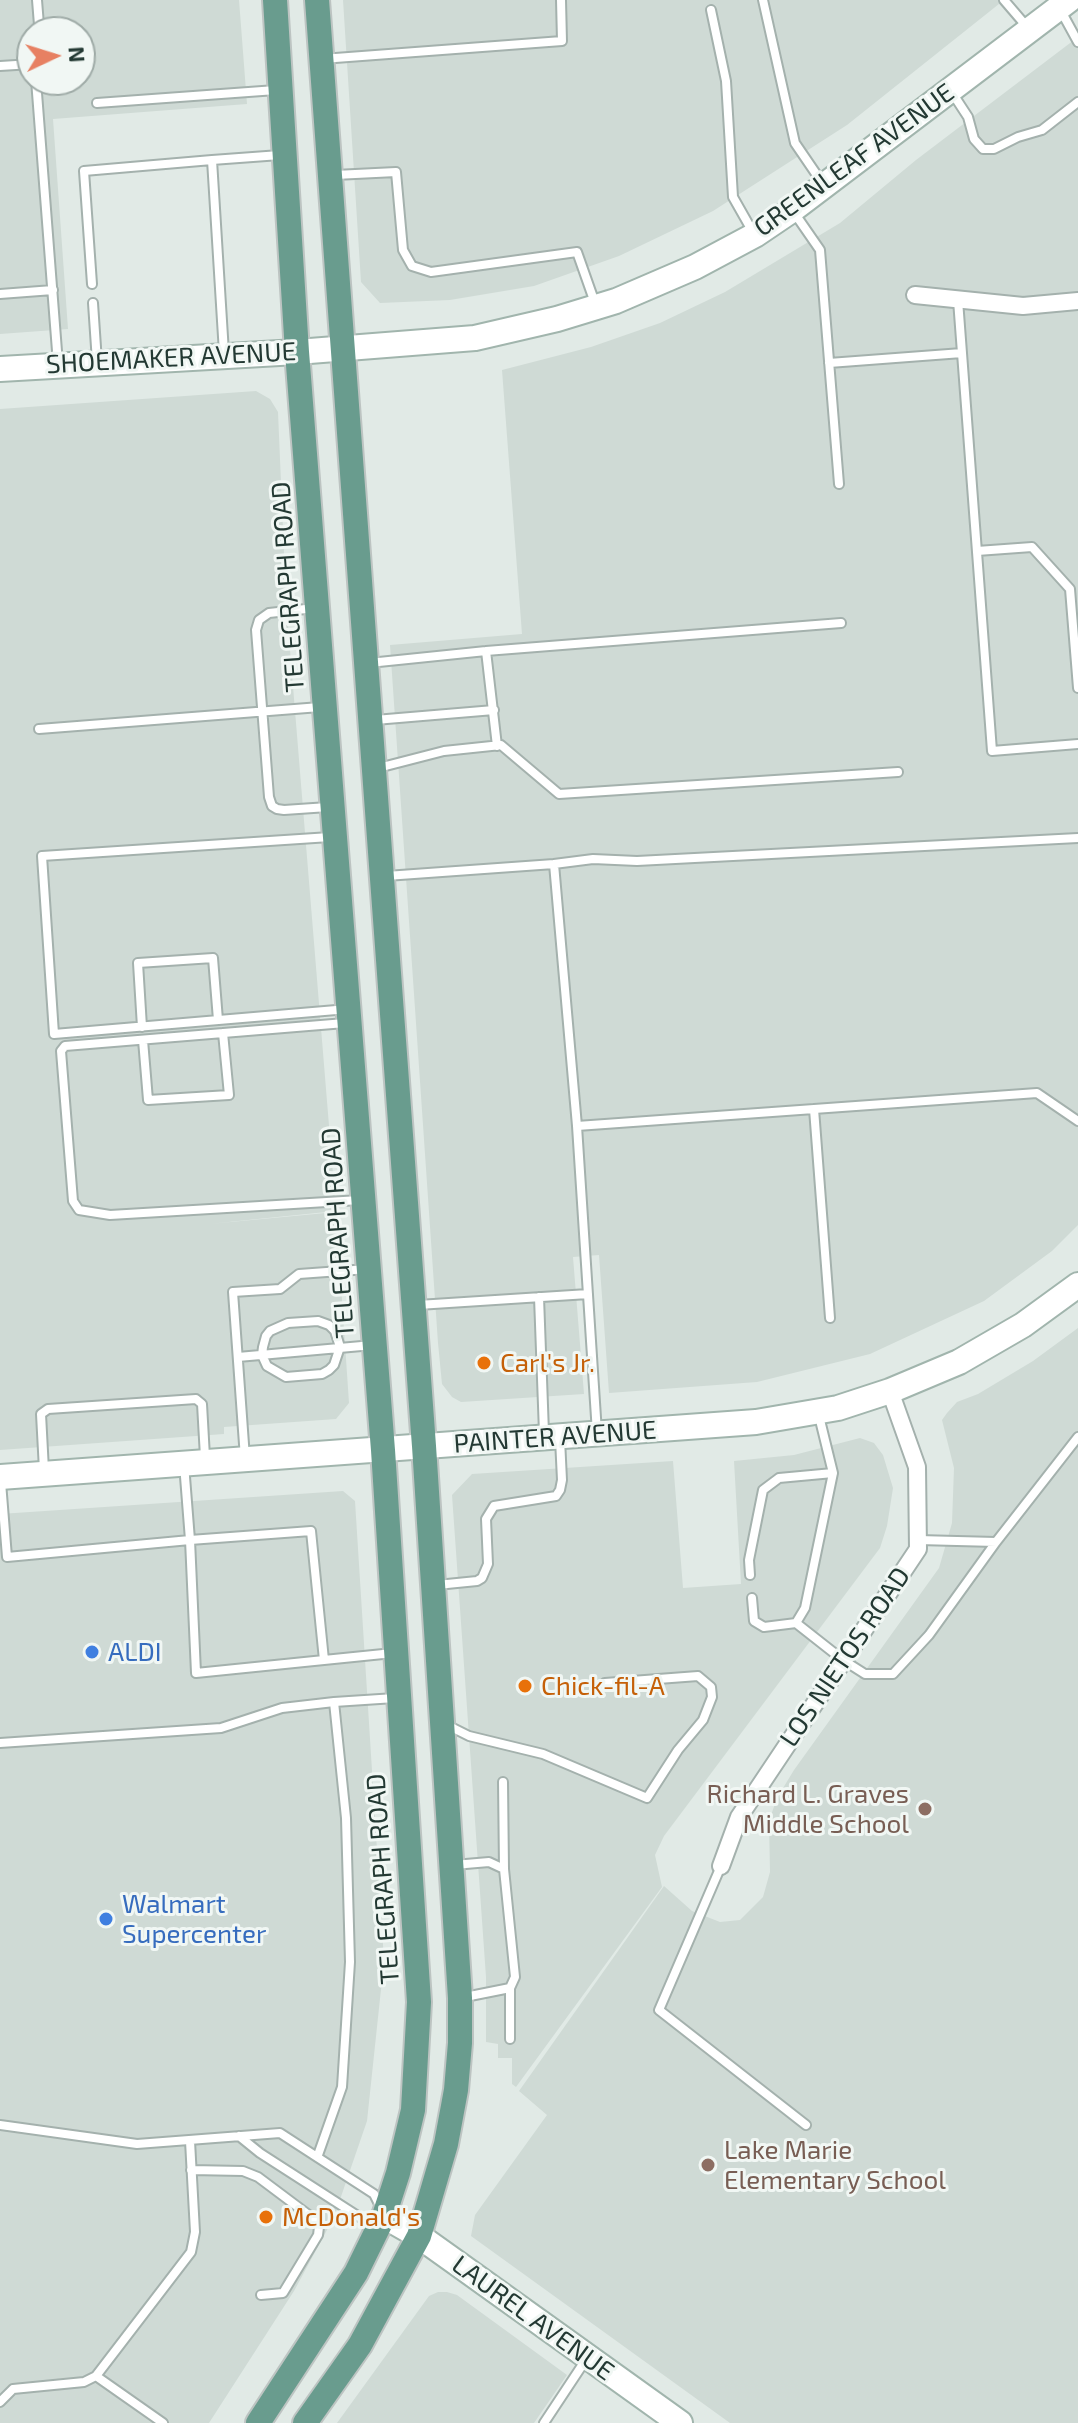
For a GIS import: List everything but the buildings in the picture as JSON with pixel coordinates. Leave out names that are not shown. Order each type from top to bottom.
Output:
[{"type":"main road","name":"TELEGRAPH ROAD","points":[[258,2423],[356,2273],[384,2216],[413,2110],[419,2002],[383,1450],[297,352],[275,0]]},
{"type":"main road","points":[[305,2423],[360,2345],[419,2236],[446,2144],[456,2090],[460,2043],[453,1865],[424,1446],[317,0]]},
{"type":"main road","name":"GREENLEAF AVENUE","points":[[342,347],[475,338],[597,307],[695,267],[755,235],[792,210],[1064,3]]},
{"type":"main road","name":"SHOEMAKER AVENUE","points":[[0,369],[342,347]]},
{"type":"main road","points":[[330,772],[373,769]]},
{"type":"main road","name":"PAINTER AVENUE","points":[[0,1477],[756,1422],[838,1408],[890,1391],[959,1362],[1023,1325],[1078,1285]]},
{"type":"main road","points":[[400,1698],[442,1723]]},
{"type":"main road","points":[[419,2002],[460,1998]]},
{"type":"main road","name":"LAUREL AVENUE","points":[[384,2216],[419,2236],[680,2423]]},
{"type":"street","points":[[915,295],[1023,306],[1078,301]]},
{"type":"street","name":"LOS NIETOS ROAD","points":[[721,1866],[739,1817],[918,1549],[917,1467],[890,1391]]},
{"type":"lane","points":[[321,59],[562,41],[561,0]]},
{"type":"lane","points":[[763,0],[795,143],[823,185]]},
{"type":"lane","points":[[1004,0],[1028,29]]},
{"type":"lane","points":[[1064,3],[1078,42]]},
{"type":"lane","points":[[711,10],[726,81],[733,197],[755,235]]},
{"type":"lane","points":[[97,103],[281,90]]},
{"type":"lane","points":[[950,90],[968,117],[974,139],[983,149],[994,149],[1042,130],[1078,102]]},
{"type":"lane","points":[[37,96],[58,365]]},
{"type":"lane","points":[[92,284],[84,171],[285,155]]},
{"type":"lane","points":[[212,160],[224,355]]},
{"type":"lane","points":[[330,175],[396,172],[403,250],[412,266],[431,272],[577,252],[597,307]]},
{"type":"lane","points":[[792,210],[820,250],[839,484]]},
{"type":"lane","points":[[0,294],[53,290]]},
{"type":"lane","points":[[958,299],[992,751],[1078,744]]},
{"type":"lane","points":[[93,303],[97,362]]},
{"type":"lane","points":[[829,363],[962,353]]},
{"type":"lane","points":[[977,551],[1032,547],[1070,589],[1078,688]]},
{"type":"lane","points":[[318,608],[269,613],[259,620],[256,630],[272,806],[284,810],[333,807]]},
{"type":"lane","points":[[365,663],[841,623]]},
{"type":"lane","points":[[486,651],[497,746]]},
{"type":"lane","points":[[39,729],[325,706]]},
{"type":"lane","points":[[370,721],[494,710]]},
{"type":"lane","points":[[373,769],[444,751],[501,745],[559,794],[898,772]]},
{"type":"lane","points":[[335,836],[42,856],[54,1034],[218,1020],[349,1016]]},
{"type":"lane","points":[[381,876],[593,859],[637,861],[1078,838]]},
{"type":"lane","points":[[554,864],[577,1126],[597,1434]]},
{"type":"lane","points":[[142,1027],[138,963],[213,958],[218,1020]]},
{"type":"lane","points":[[349,1016],[223,1033],[65,1046],[61,1051],[73,1201],[79,1210],[110,1215],[363,1200]]},
{"type":"lane","points":[[143,1040],[148,1100],[229,1095],[223,1033]]},
{"type":"lane","points":[[577,1126],[1037,1093],[1078,1121]]},
{"type":"lane","points":[[814,1109],[830,1318]]},
{"type":"lane","points":[[245,1459],[233,1292],[280,1289],[299,1274],[369,1269]]},
{"type":"lane","points":[[413,1305],[588,1294]]},
{"type":"lane","points":[[433,1585],[482,1578],[488,1564],[486,1519],[494,1506],[556,1496],[560,1490],[562,1480],[552,1437],[539,1297]]},
{"type":"lane","points":[[318,1321],[329,1325],[335,1331],[340,1347],[334,1365],[322,1374],[286,1377],[267,1366],[262,1355],[266,1336],[288,1323],[318,1321]]},
{"type":"lane","points":[[238,1357],[375,1345]]},
{"type":"lane","points":[[44,1474],[41,1414],[48,1409],[196,1399],[202,1404],[190,1540],[196,1673],[396,1652]]},
{"type":"lane","points":[[796,1623],[805,1608],[833,1473],[818,1411]]},
{"type":"lane","points":[[752,1598],[754,1621],[764,1627],[796,1623],[865,1674],[893,1674],[929,1635],[1078,1437]]},
{"type":"lane","points":[[750,1575],[749,1560],[763,1490],[779,1478],[833,1473]]},
{"type":"lane","points":[[0,1477],[7,1557],[311,1531],[324,1660]]},
{"type":"lane","points":[[918,1540],[996,1542]]},
{"type":"lane","points":[[442,1723],[469,1736],[543,1754],[647,1798],[678,1750],[703,1720],[712,1697],[711,1687],[698,1676],[605,1683]]},
{"type":"lane","points":[[0,1743],[221,1728],[282,1708],[400,1698]]},
{"type":"lane","points":[[318,2155],[342,2087],[350,1962],[346,1818],[334,1702]]},
{"type":"lane","points":[[503,1782],[504,1869],[515,1977],[510,1988],[510,2039]]},
{"type":"lane","points":[[453,1865],[489,1862],[504,1869]]},
{"type":"lane","points":[[721,1866],[659,2010],[806,2125]]},
{"type":"lane","points":[[460,1998],[510,1988]]},
{"type":"lane","points":[[0,2125],[137,2144],[190,2141],[239,2136],[280,2133],[374,2194],[384,2216],[364,2220],[239,2136]]},
{"type":"lane","points":[[0,2402],[13,2389],[84,2382],[96,2376],[191,2252],[195,2232],[190,2141]]},
{"type":"lane","points":[[191,2170],[243,2171],[258,2177],[314,2219],[319,2227],[318,2235],[283,2293],[261,2295]]},
{"type":"lane","points":[[544,2423],[587,2357]]},
{"type":"lane","points":[[96,2376],[163,2423]]},
{"type":"shaded area","points":[[0,0],[239,0],[247,104],[53,119],[68,329],[0,334]]},
{"type":"shaded area","points":[[343,0],[1004,0],[847,125],[713,211],[619,256],[534,286],[450,300],[380,303],[361,282]]},
{"type":"shaded area","points":[[1078,37],[1078,1225],[1052,1251],[984,1301],[870,1354],[757,1382],[609,1393],[599,1255],[573,1257],[584,1394],[461,1402],[452,1397],[442,1384],[438,1343],[390,645],[522,634],[502,370],[591,347],[660,323],[725,292],[840,223],[916,160]]},
{"type":"shaded area","points":[[256,391],[270,399],[278,412],[286,601],[336,1211],[209,1224],[336,1212],[349,1403],[336,1419],[224,1427],[224,1434],[0,1450],[0,409]]},
{"type":"shaded area","points":[[1078,1328],[1078,2423],[730,2423],[471,2236],[475,2215],[547,2115],[519,2091],[664,1886],[692,1911],[720,1922],[740,1920],[763,1897],[770,1872],[769,1821],[777,1798],[939,1568],[952,1523],[954,1468],[942,1420],[957,1402],[978,1394],[1033,1361]]},
{"type":"shaded area","points":[[860,1438],[874,1443],[883,1455],[893,1488],[880,1548],[664,1836],[655,1855],[662,1887],[516,2087],[512,2084],[512,2058],[498,2058],[498,2044],[486,2042],[486,1977],[452,1495],[472,1474],[673,1461],[683,1588],[741,1584],[734,1461],[794,1455]]},
{"type":"shaded area","points":[[343,1491],[355,1501],[384,1961],[367,2121],[334,2217],[294,2291],[209,2423],[0,2423],[0,1514]]},
{"type":"shaded area","points":[[438,2292],[457,2295],[567,2375],[534,2423],[337,2423],[429,2296]]},
{"type":"place","name":"Carl's Jr.","points":[[484,1363]]},
{"type":"place","name":"ALDI","points":[[92,1652]]},
{"type":"place","name":"Chick-fil-A","points":[[525,1686]]},
{"type":"place","name":"Richard L. Graves Middle School","points":[[925,1809]]},
{"type":"place","name":"Walmart Supercenter","points":[[106,1919]]},
{"type":"place","name":"Lake Marie Elementary School","points":[[708,2165]]},
{"type":"place","name":"McDonald's","points":[[266,2217]]}]
